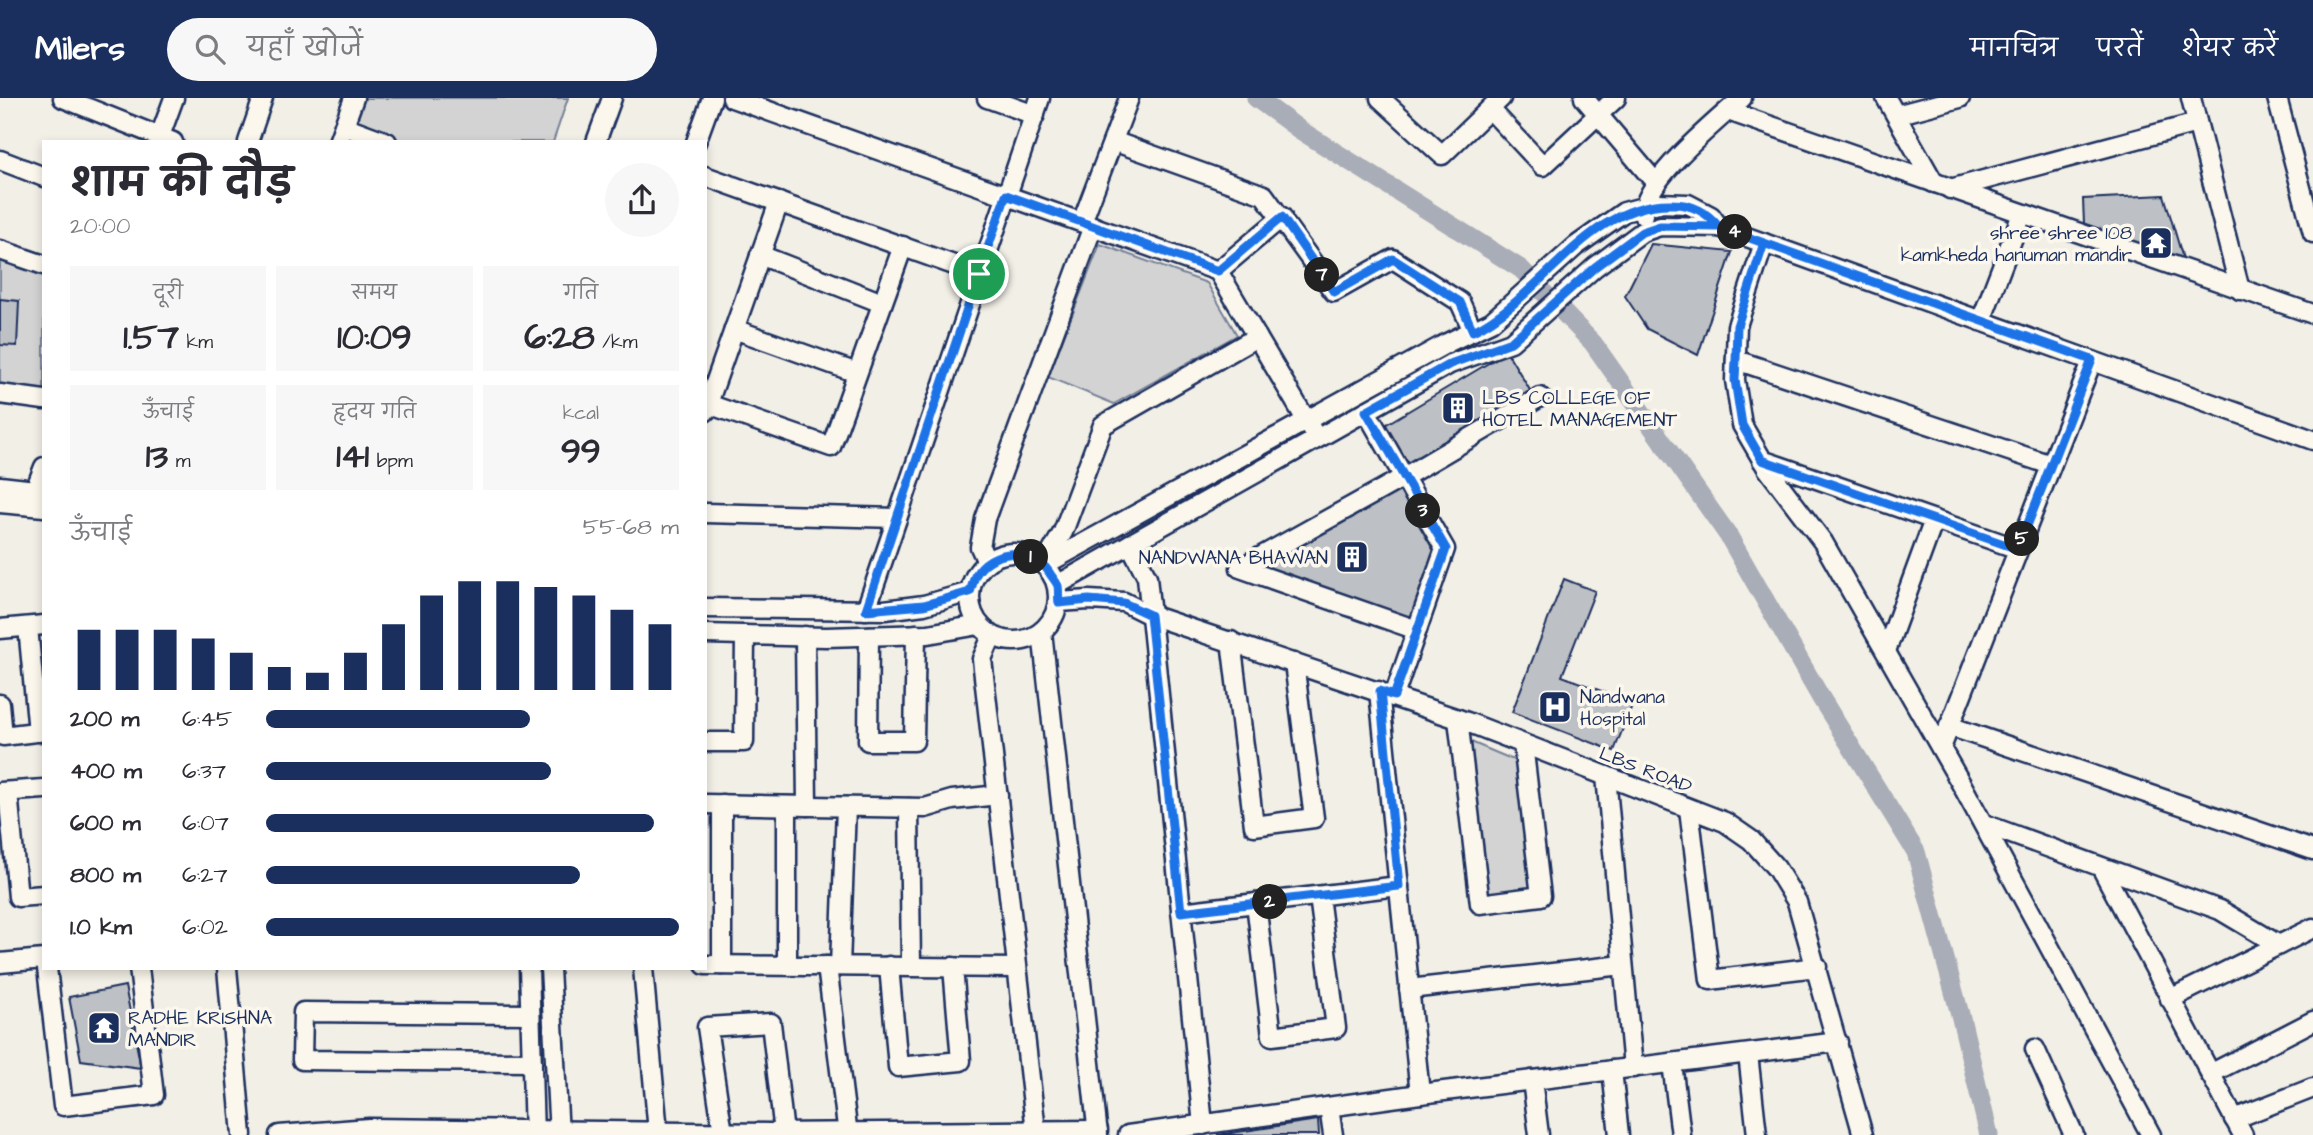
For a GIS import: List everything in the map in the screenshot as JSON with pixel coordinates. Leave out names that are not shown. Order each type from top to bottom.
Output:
[{"type":"street","points":[[63,98],[92,103],[166,139],[174,98]]},
{"type":"street","points":[[249,140],[264,98]]},
{"type":"street","points":[[354,98],[341,134],[376,140]]},
{"type":"street","points":[[597,140],[612,98]]},
{"type":"street","points":[[697,140],[712,98]]},
{"type":"street","points":[[732,98],[1218,271],[1318,439]]},
{"type":"street","points":[[866,610],[1037,106],[987,98]]},
{"type":"street","points":[[987,562],[980,547],[985,519],[1129,98]]},
{"type":"street","points":[[1381,98],[1442,155],[1495,104],[1543,166],[1616,98]]},
{"type":"street","points":[[1584,98],[1656,183]]},
{"type":"street","points":[[1642,232],[1643,207],[1656,183],[1686,150],[1742,98]]},
{"type":"street","points":[[1886,98],[1942,186]]},
{"type":"street","points":[[1896,115],[1961,98]]},
{"type":"street","points":[[2191,98],[2240,290]]},
{"type":"street","points":[[2277,98],[2313,233]]},
{"type":"street","points":[[1728,111],[2313,314]]},
{"type":"street","points":[[1942,186],[2197,123]]},
{"type":"street","points":[[1113,141],[1264,195],[1334,292],[1393,259],[1460,302],[1473,331]]},
{"type":"street","points":[[0,160],[42,176]]},
{"type":"street","points":[[707,177],[979,274]]},
{"type":"street","points":[[779,202],[707,408],[831,447],[903,246]]},
{"type":"street","points":[[1044,565],[1447,343],[1491,322],[1576,246],[1624,212],[1658,203],[1688,204],[1711,216],[1719,227]]},
{"type":"street","points":[[1981,321],[2022,214]]},
{"type":"street","points":[[1218,271],[1282,217]]},
{"type":"street","points":[[1058,594],[1130,544],[1450,364],[1511,342],[1595,267],[1642,232],[1660,226],[1719,227],[2313,440]]},
{"type":"street","points":[[1764,243],[1737,326],[1735,380],[1742,425],[1762,460],[1823,542],[1886,651],[1984,824],[2151,1135]]},
{"type":"street","points":[[0,250],[42,264]]},
{"type":"street","points":[[760,255],[882,303]]},
{"type":"street","points":[[734,329],[858,373]]},
{"type":"street","points":[[1044,565],[1063,532],[1103,425],[1257,338]]},
{"type":"street","points":[[1736,360],[2051,465]]},
{"type":"street","points":[[1941,748],[2092,360]]},
{"type":"street","points":[[0,394],[42,400]]},
{"type":"street","points":[[1417,630],[1240,568],[1404,477],[1540,397]]},
{"type":"street","points":[[1366,411],[1446,549],[1417,630],[1387,694],[1399,886],[1420,1094]]},
{"type":"street","points":[[1762,460],[2018,549]]},
{"type":"street","points":[[0,485],[39,491]]},
{"type":"street","points":[[0,503],[42,507]]},
{"type":"street","points":[[707,513],[897,518]]},
{"type":"street","points":[[1886,651],[1934,520]]},
{"type":"street","points":[[1130,544],[1147,577],[1203,1125]]},
{"type":"street","points":[[1020,553],[1036,558],[1044,565],[1058,594],[1053,619],[1042,632],[1026,640],[1009,642],[986,630],[971,609],[970,592],[975,576],[987,562],[1003,554],[1020,553]]},
{"type":"street","points":[[707,608],[866,610],[924,605],[970,592]]},
{"type":"street","name":"LBS ROAD","points":[[1058,594],[1124,603],[1150,615],[1458,719],[1725,822],[1751,839],[1776,868],[1797,902],[1863,1135]]},
{"type":"street","points":[[0,629],[36,626],[41,732],[3,736],[0,704]]},
{"type":"street","points":[[707,634],[804,636],[986,630]]},
{"type":"street","points":[[986,630],[982,659],[1036,1131]]},
{"type":"street","points":[[279,1135],[369,1128],[534,1133],[1098,1133],[1042,632]]},
{"type":"street","points":[[869,635],[867,741],[914,741],[916,634]]},
{"type":"street","points":[[707,742],[744,742],[745,635]]},
{"type":"street","points":[[804,636],[807,806]]},
{"type":"street","points":[[1231,641],[1254,826],[1314,818],[1294,663]]},
{"type":"street","points":[[1458,719],[1480,904],[1541,897],[1523,744]]},
{"type":"street","points":[[1949,726],[2313,850]]},
{"type":"street","points":[[1606,776],[1633,1068]]},
{"type":"street","points":[[42,789],[4,792],[18,897],[42,895]]},
{"type":"street","points":[[998,795],[952,800],[925,808],[713,804],[713,965],[1017,968]]},
{"type":"street","points":[[787,806],[787,965]]},
{"type":"street","points":[[846,807],[834,966],[848,1134]]},
{"type":"street","points":[[909,808],[911,966]]},
{"type":"street","points":[[1689,809],[1710,980],[1817,967]]},
{"type":"street","points":[[1984,824],[2220,910],[2279,945]]},
{"type":"street","points":[[2101,867],[2243,1135]]},
{"type":"street","points":[[1181,912],[1399,886]]},
{"type":"street","points":[[1256,903],[1272,1036],[1336,1028],[1319,896]]},
{"type":"street","points":[[2170,999],[2313,928]]},
{"type":"street","points":[[0,963],[42,959]]},
{"type":"street","points":[[1409,989],[1623,965]]},
{"type":"street","points":[[890,966],[898,1067],[961,1061],[953,967]]},
{"type":"street","points":[[47,970],[63,1106],[154,1095],[139,970]]},
{"type":"street","points":[[227,970],[242,1135]]},
{"type":"street","points":[[529,970],[534,1133]]},
{"type":"street","points":[[550,970],[559,1133]]},
{"type":"street","points":[[643,970],[646,1133]]},
{"type":"street","points":[[530,1014],[303,1012],[302,1060],[532,1062]]},
{"type":"street","points":[[2210,1074],[2313,1021]]},
{"type":"street","points":[[723,1133],[706,1027],[771,1023],[774,1134]]},
{"type":"street","points":[[1128,1135],[1420,1094],[1838,1042]]},
{"type":"street","points":[[2035,1049],[2074,1135]]},
{"type":"street","points":[[1748,1054],[1757,1135]]},
{"type":"street","points":[[1672,1063],[1681,1135]]},
{"type":"street","points":[[1612,1070],[1619,1135]]},
{"type":"street","points":[[1532,1080],[1539,1135]]},
{"type":"street","points":[[2234,1119],[2313,1087]]},
{"type":"street","points":[[1329,1107],[1333,1135]]},
{"type":"shaded area","points":[[362,98],[568,98],[554,140],[398,140],[353,124]]},
{"type":"shaded area","points":[[1100,244],[1207,283],[1237,335],[1114,404],[1048,377]]},
{"type":"shaded area","points":[[0,260],[42,275],[42,391],[0,385]]},
{"type":"shaded area","points":[[1471,742],[1516,761],[1530,888],[1488,893]]},
{"type":"building","name":"shree shree 108 kamkheda hanuman mandir","points":[[2164,195],[2184,262],[2084,224],[2083,199]]},
{"type":"building","points":[[1651,244],[1732,252],[1698,355],[1647,329],[1625,296]]},
{"type":"building","points":[[0,299],[19,301],[17,346],[0,345]]},
{"type":"building","name":"LBS COLLEGE OF HOTEL MANAGEMENT","points":[[1507,352],[1531,392],[1409,465],[1385,425]]},
{"type":"building","name":"NANDWANA BHAWAN","points":[[1402,482],[1445,549],[1414,625],[1247,564]]},
{"type":"building","points":[[1564,579],[1595,591],[1562,676],[1633,703],[1614,751],[1512,712]]},
{"type":"building","name":"RADHE KRISHNA MANDIR","points":[[125,986],[141,1068],[81,1060],[69,997]]},
{"type":"building","points":[[1318,1120],[1319,1135],[1217,1135]]},
{"type":"waterway","points":[[1256,98],[1300,130],[1521,269],[1593,343],[1728,535],[1821,698],[1916,852],[1961,1018],[1989,1135]]},
{"type":"place","name":"shree shree 108 kamkheda hanuman mandir","points":[[2156,243]]},
{"type":"place","name":"LBS COLLEGE OF HOTEL MANAGEMENT","points":[[1458,408]]},
{"type":"place","name":"NANDWANA BHAWAN","points":[[1352,557]]},
{"type":"place","name":"Nandwana Hospital","points":[[1555,707]]},
{"type":"place","name":"RADHE KRISHNA MANDIR","points":[[104,1028]]},
{"type":"route","points":[[979,274],[866,610],[924,605],[970,592],[975,576],[987,562],[1003,554],[1020,553],[1036,558],[1044,565],[1058,585],[1059,603],[1089,600],[1124,603],[1150,615],[1181,912],[1399,886],[1380,691],[1394,696],[1446,549],[1366,411],[1450,364],[1511,342],[1595,267],[1642,232],[1660,226],[1719,227],[1764,243],[1737,326],[1735,380],[1742,425],[1762,460],[2018,549],[2092,360],[1719,227],[1711,216],[1688,204],[1658,203],[1624,212],[1576,246],[1491,322],[1473,331],[1460,302],[1393,259],[1334,292],[1282,217],[1218,271],[1006,195],[979,274]]}]
